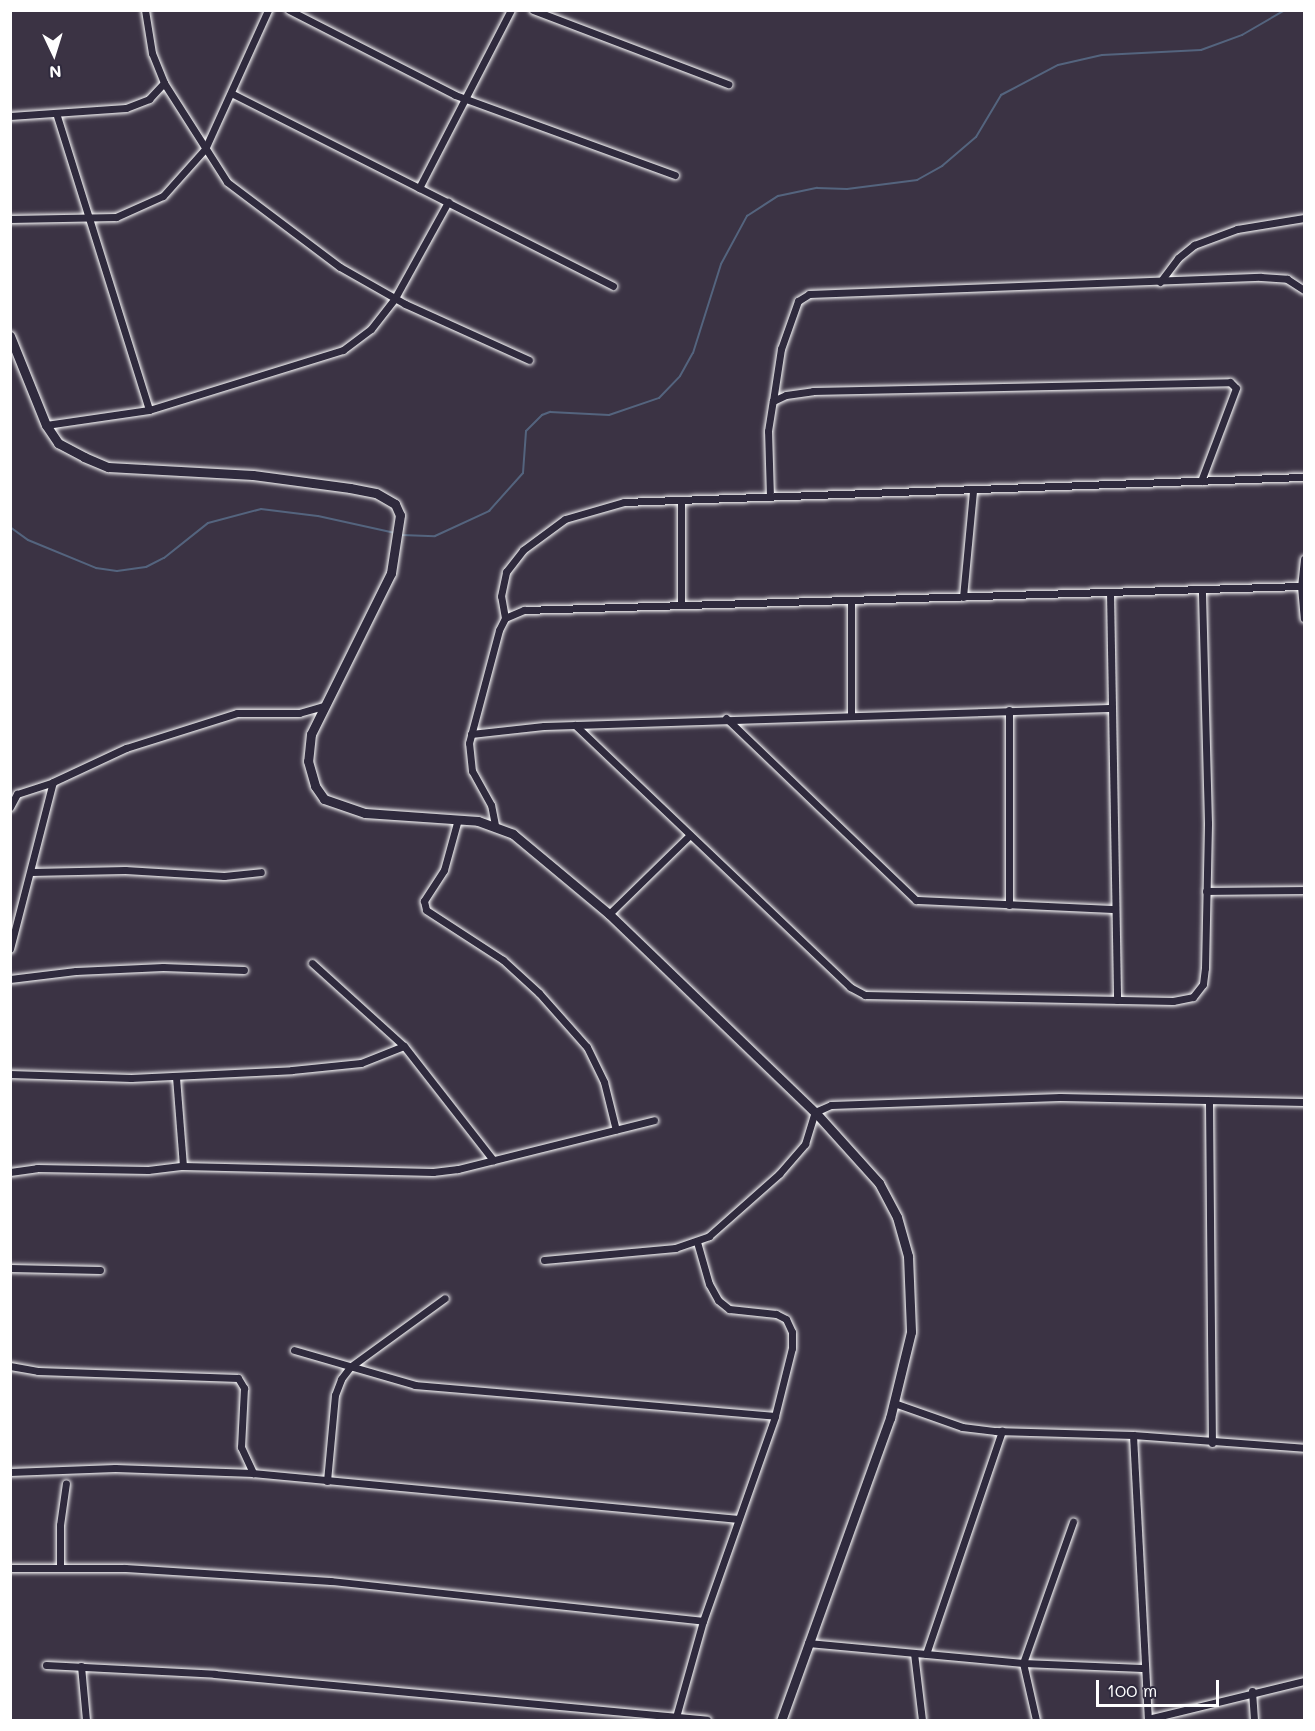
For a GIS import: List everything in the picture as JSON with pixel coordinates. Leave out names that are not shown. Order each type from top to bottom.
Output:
[{"type":"street","points":[[144,10],[152,53],[164,83],[227,182],[340,267],[395,298],[529,360]]},
{"type":"street","points":[[10,219],[116,217],[163,196],[205,149],[268,10]]},
{"type":"street","points":[[289,10],[463,99],[675,175]]},
{"type":"street","points":[[419,188],[511,10]]},
{"type":"street","points":[[533,10],[728,84]]},
{"type":"street","points":[[10,116],[57,116],[126,108],[149,99],[164,83]]},
{"type":"street","points":[[231,93],[613,286]]},
{"type":"street","points":[[57,116],[149,410]]},
{"type":"street","points":[[46,425],[149,410],[343,350],[371,329],[395,298],[448,202]]},
{"type":"street","points":[[1160,282],[1178,258],[1194,245],[1237,229],[1305,218]]},
{"type":"street","points":[[770,497],[768,431],[781,349],[798,301],[809,294],[1278,278],[1287,279],[1305,291]]},
{"type":"street","points":[[10,336],[46,425],[58,443],[108,467],[253,475],[376,493],[395,504],[400,515],[396,553],[376,606],[311,734],[308,761],[315,786],[324,799],[365,813],[458,819],[495,825],[539,854],[609,914],[815,1112],[879,1183],[897,1217],[908,1256],[911,1332],[894,1403],[781,1720]]},
{"type":"street","points":[[774,402],[786,395],[813,391],[1230,382],[1236,388],[1201,481]]},
{"type":"street","points":[[495,825],[495,815],[468,758],[471,734],[505,618],[501,596],[506,572],[523,550],[565,519],[624,502],[973,491],[1305,477]]},
{"type":"street","points":[[963,597],[973,491]]},
{"type":"street","points":[[681,501],[681,604]]},
{"type":"street","points":[[1305,559],[1301,586],[1305,618]]},
{"type":"street","points":[[505,618],[540,607],[851,601],[1301,586]]},
{"type":"street","points":[[575,725],[850,987],[865,995],[1173,1001],[1193,997],[1203,984],[1205,968],[1202,589]]},
{"type":"street","points":[[1110,592],[1109,708],[1117,1000]]},
{"type":"street","points":[[851,601],[851,716]]},
{"type":"street","points":[[10,807],[17,794],[53,782],[126,748],[237,713],[299,713],[324,706]]},
{"type":"street","points":[[471,734],[575,725],[726,718],[1109,708]]},
{"type":"street","points":[[1009,710],[1009,904]]},
{"type":"street","points":[[726,718],[916,900],[1114,909]]},
{"type":"street","points":[[10,949],[53,782]]},
{"type":"street","points":[[458,819],[444,870],[424,901],[426,910],[503,960],[539,993],[587,1047],[604,1082],[615,1130]]},
{"type":"street","points":[[609,914],[690,835]]},
{"type":"street","points":[[31,872],[125,870],[224,876],[261,872]]},
{"type":"street","points":[[1206,891],[1305,890]]},
{"type":"street","points":[[312,963],[404,1046],[493,1160]]},
{"type":"street","points":[[10,979],[108,970],[244,970]]},
{"type":"street","points":[[10,1074],[176,1077],[361,1063],[404,1046]]},
{"type":"street","points":[[176,1077],[183,1166]]},
{"type":"street","points":[[544,1260],[697,1242],[740,1211],[779,1174],[805,1143],[815,1112],[831,1105],[1060,1097],[1209,1103],[1305,1102]]},
{"type":"street","points":[[1209,1103],[1212,1443]]},
{"type":"street","points":[[10,1172],[37,1168],[148,1170],[183,1166],[433,1172],[493,1160],[654,1120]]},
{"type":"street","points":[[676,1717],[703,1621],[788,1374],[792,1332],[786,1319],[776,1314],[729,1309],[718,1300],[709,1284],[697,1242]]},
{"type":"street","points":[[10,1268],[100,1270]]},
{"type":"street","points":[[327,1481],[335,1395],[350,1366],[445,1298]]},
{"type":"street","points":[[294,1350],[444,1389],[775,1416]]},
{"type":"street","points":[[10,1366],[38,1371],[238,1378],[244,1388],[241,1447],[253,1473]]},
{"type":"street","points":[[894,1403],[962,1427],[1002,1431],[1133,1435],[1212,1443],[1305,1448]]},
{"type":"street","points":[[926,1654],[1002,1431]]},
{"type":"street","points":[[1133,1435],[1142,1668],[1148,1720],[1252,1691],[1305,1681]]},
{"type":"street","points":[[10,1472],[115,1468],[253,1473],[738,1519]]},
{"type":"street","points":[[60,1566],[60,1525],[66,1483]]},
{"type":"street","points":[[1036,1720],[1023,1664],[1072,1522]]},
{"type":"street","points":[[10,1568],[60,1566],[331,1581],[703,1621]]},
{"type":"street","points":[[808,1643],[1023,1664],[1142,1668]]},
{"type":"street","points":[[914,1653],[922,1720]]},
{"type":"street","points":[[46,1665],[215,1674],[706,1720]]},
{"type":"street","points":[[81,1666],[86,1720]]},
{"type":"street","points":[[1252,1691],[1254,1720]]},
{"type":"waterway","points":[[401,535],[435,536],[489,511],[523,473],[526,431],[542,415],[550,412],[609,415],[659,398],[680,376],[693,353],[721,264],[747,216],[778,196],[817,188],[847,189],[917,180],[942,166],[976,137],[1001,95],[1058,65],[1102,55],[1201,50],[1242,35],[1285,10]]},
{"type":"waterway","points":[[10,527],[28,540],[96,568],[117,571],[146,567],[164,558],[208,523],[261,509],[318,516],[395,533]]}]
